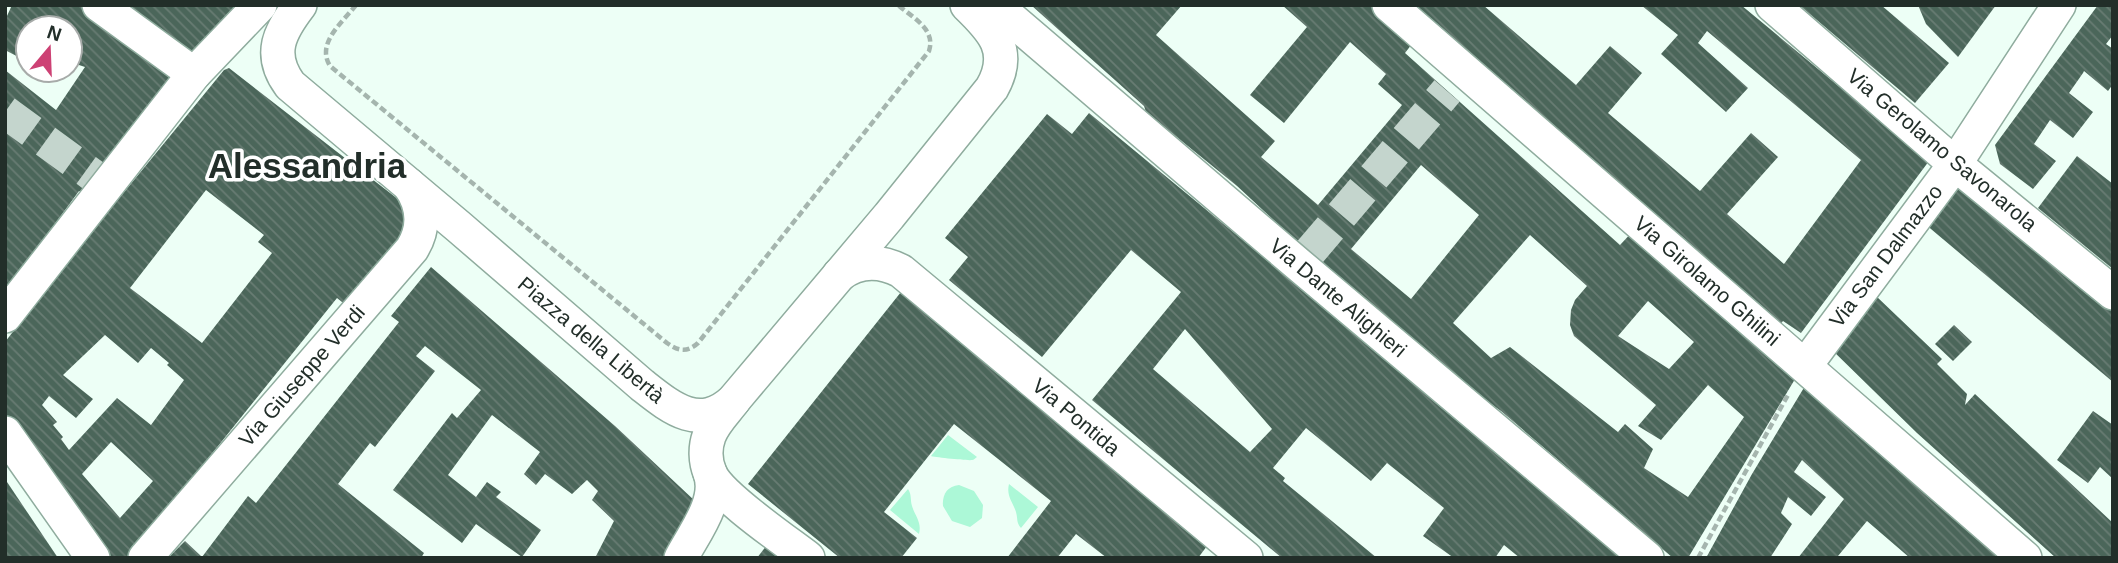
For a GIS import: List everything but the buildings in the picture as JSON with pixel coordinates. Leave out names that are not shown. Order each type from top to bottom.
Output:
[{"type":"street","points":[[99,5],[194,74]]},
{"type":"street","points":[[5,316],[194,74],[260,5]]},
{"type":"street","name":"Piazza della Libertà","points":[[300,5],[286,24],[278,42],[278,61],[285,79],[642,385],[672,409],[691,415],[706,415],[721,410],[736,398],[996,82],[1000,66],[999,47],[994,33],[978,9]]},
{"type":"street","name":"Via Girolamo Ghilini","points":[[1389,5],[1456,81],[1805,366],[2025,558]]},
{"type":"street","name":"Via Gerolamo Savonarola","points":[[1772,5],[1955,164],[2113,293]]},
{"type":"street","name":"Via San Dalmazzo","points":[[1805,366],[1955,164],[2059,5]]},
{"type":"street","name":"Piazza della Libertà","points":[[978,9],[1031,36]]},
{"type":"street","name":"Via Dante Alighieri","points":[[1031,36],[1304,259],[1647,558]]},
{"type":"street","name":"Via Giuseppe Verdi","points":[[145,558],[412,249],[420,232],[422,217],[418,198],[406,182]]},
{"type":"street","name":"Via Pontida","points":[[837,278],[849,268],[868,262],[891,265],[907,275],[1209,546],[1246,558]]},
{"type":"street","points":[[736,398],[709,436],[706,455],[717,483],[808,558]]},
{"type":"street","points":[[5,433],[93,558]]},
{"type":"street","points":[[681,558],[712,498],[713,483],[717,483]]},
{"type":"path","points":[[356,5],[327,43],[324,52],[330,66],[661,339],[675,349],[685,350],[698,343],[929,51],[931,41],[925,28],[898,5]]},
{"type":"path","points":[[1698,558],[1805,366]]},
{"type":"green space","points":[[948,435],[977,457],[969,460],[931,456]]},
{"type":"green space","points":[[1009,484],[1038,507],[1021,528],[1009,495]]},
{"type":"green space","points":[[959,485],[974,491],[983,505],[982,518],[970,527],[952,521],[943,506],[946,492]]},
{"type":"green space","points":[[908,489],[919,523],[919,534],[890,510]]},
{"type":"tunnel","points":[[1309,253],[1447,91]]},
{"type":"tunnel","points":[[5,112],[98,179]]},
{"type":"district","name":"Alessandria","points":[[307,166]]}]
